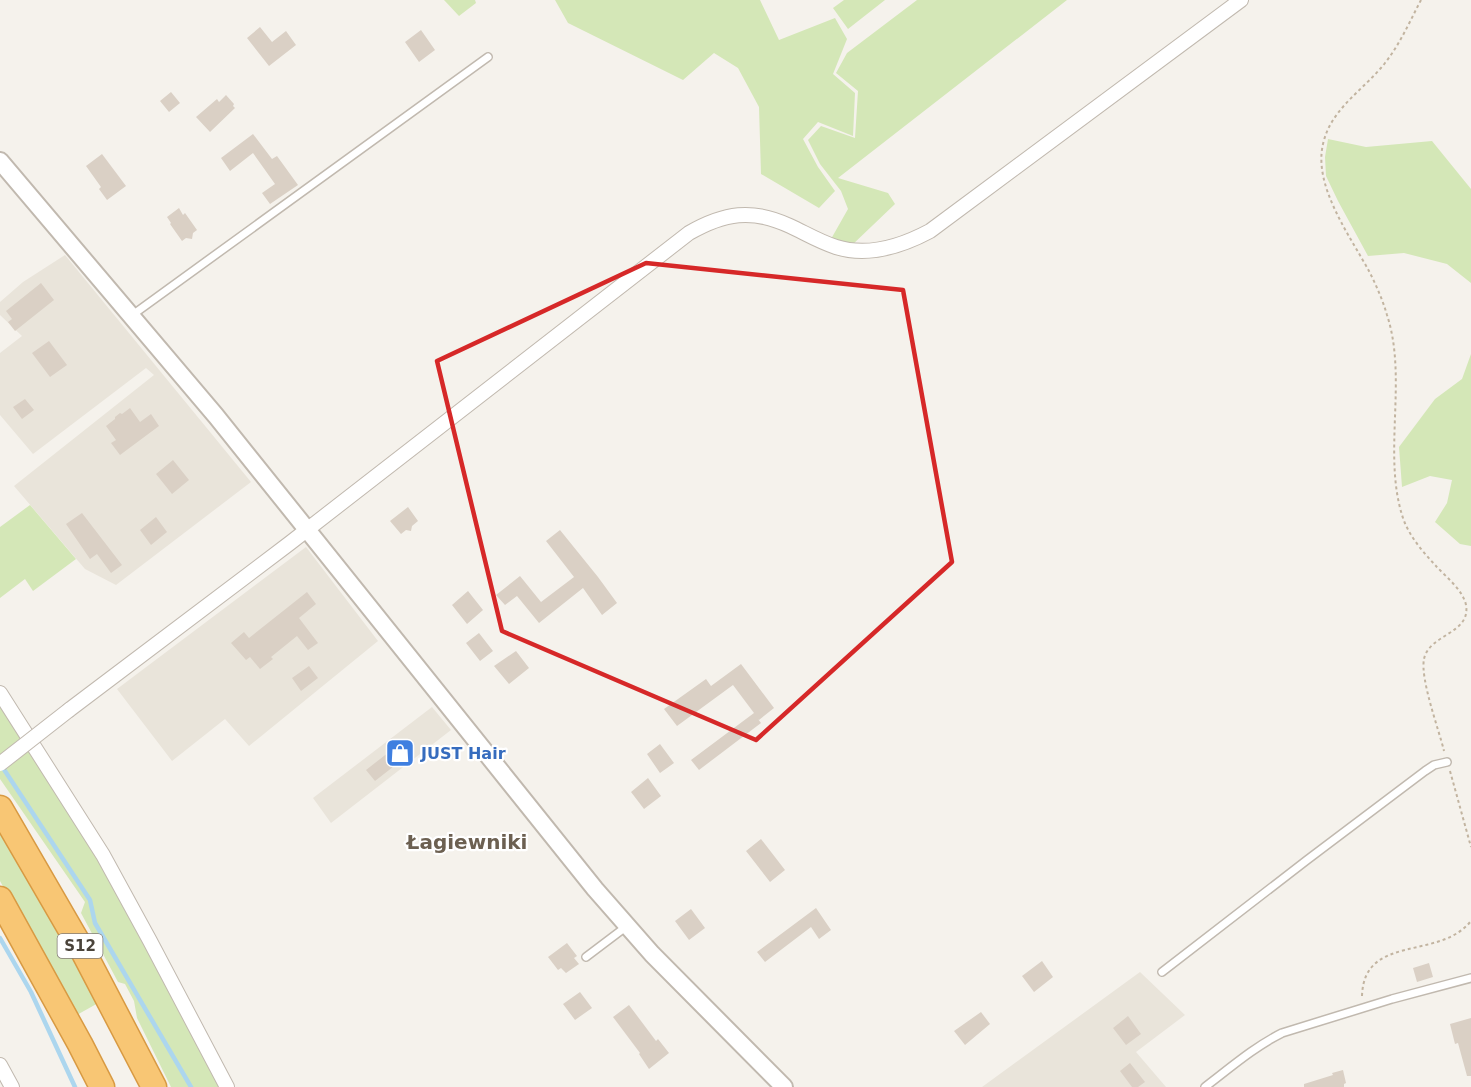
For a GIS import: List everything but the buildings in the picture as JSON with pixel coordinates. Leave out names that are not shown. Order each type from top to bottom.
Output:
[{"type":"highway","name":"S12","points":[[0,808],[84,953],[154,1087]]},
{"type":"highway","name":"S12","points":[[0,899],[102,1087]]},
{"type":"street","points":[[0,764],[308,529],[689,233],[715,220],[738,214],[761,216],[836,247],[849,250],[876,250],[903,244],[930,231],[1241,0]]},
{"type":"street","points":[[0,161],[210,408],[595,889],[665,968],[784,1087]]},
{"type":"street","points":[[0,693],[103,855],[227,1087]]},
{"type":"street","points":[[0,1065],[12,1087]]},
{"type":"lane","points":[[131,316],[489,57]]},
{"type":"lane","points":[[1162,972],[1416,777],[1434,765],[1447,762]]},
{"type":"lane","points":[[586,957],[627,926]]},
{"type":"lane","points":[[1205,1087],[1271,1039],[1301,1027],[1392,999],[1471,978]]},
{"type":"path","points":[[1421,0],[1386,62],[1340,109],[1332,121],[1326,133],[1321,158],[1322,172],[1333,205],[1370,274],[1388,316],[1396,375],[1395,473],[1403,517],[1416,542],[1460,592],[1465,602],[1466,611],[1460,624],[1455,630],[1434,642],[1425,656],[1424,664],[1425,679],[1471,847]]},
{"type":"path","points":[[1361,1009],[1365,978],[1377,961],[1389,955],[1448,939],[1461,932],[1471,921]]},
{"type":"highlighted area","points":[[646,263],[903,290],[952,562],[756,740],[502,631],[437,361]]},
{"type":"shaded area","points":[[65,255],[251,482],[116,585],[85,569],[14,486],[154,375],[146,368],[33,454],[0,415],[0,353],[22,336],[0,315],[0,302],[23,282]]},
{"type":"shaded area","points":[[306,547],[378,641],[249,746],[225,719],[172,761],[117,689]]},
{"type":"shaded area","points":[[432,707],[451,730],[331,823],[313,798]]},
{"type":"shaded area","points":[[1140,972],[1185,1015],[1136,1052],[1166,1087],[982,1087]]},
{"type":"green space","points":[[444,0],[475,0],[476,3],[459,16]]},
{"type":"green space","points":[[555,0],[760,0],[779,40],[835,18],[847,39],[833,74],[855,93],[853,136],[818,122],[803,139],[818,167],[835,191],[819,208],[761,174],[759,107],[738,68],[714,53],[683,80],[568,23]]},
{"type":"green space","points":[[844,0],[885,0],[848,29],[833,8]]},
{"type":"green space","points":[[917,0],[1067,0],[838,178],[888,193],[895,204],[850,247],[831,239],[848,209],[841,191],[820,164],[808,140],[821,126],[855,138],[858,91],[836,73],[847,53]]},
{"type":"green space","points":[[1328,139],[1366,147],[1432,141],[1471,189],[1471,283],[1447,264],[1404,253],[1368,256],[1326,176],[1325,157]]},
{"type":"green space","points":[[1471,354],[1471,546],[1460,544],[1435,522],[1447,503],[1452,480],[1430,476],[1402,487],[1399,447],[1435,399],[1462,379]]},
{"type":"green space","points":[[30,505],[76,559],[33,591],[25,579],[0,598],[0,527]]},
{"type":"green space","points":[[0,704],[94,852],[148,948],[221,1087],[171,1087],[137,1018],[134,1001],[125,984],[118,982],[81,913],[85,902],[0,779]]},
{"type":"green space","points":[[0,826],[100,1002],[75,1016],[0,881]]},
{"type":"waterway","points":[[1,765],[90,900],[95,923],[191,1087]]},
{"type":"waterway","points":[[0,938],[31,992],[75,1087]]},
{"type":"place","name":"JUST Hair","points":[[400,753]]},
{"type":"district","name":"Łagiewniki","points":[[467,842]]}]
